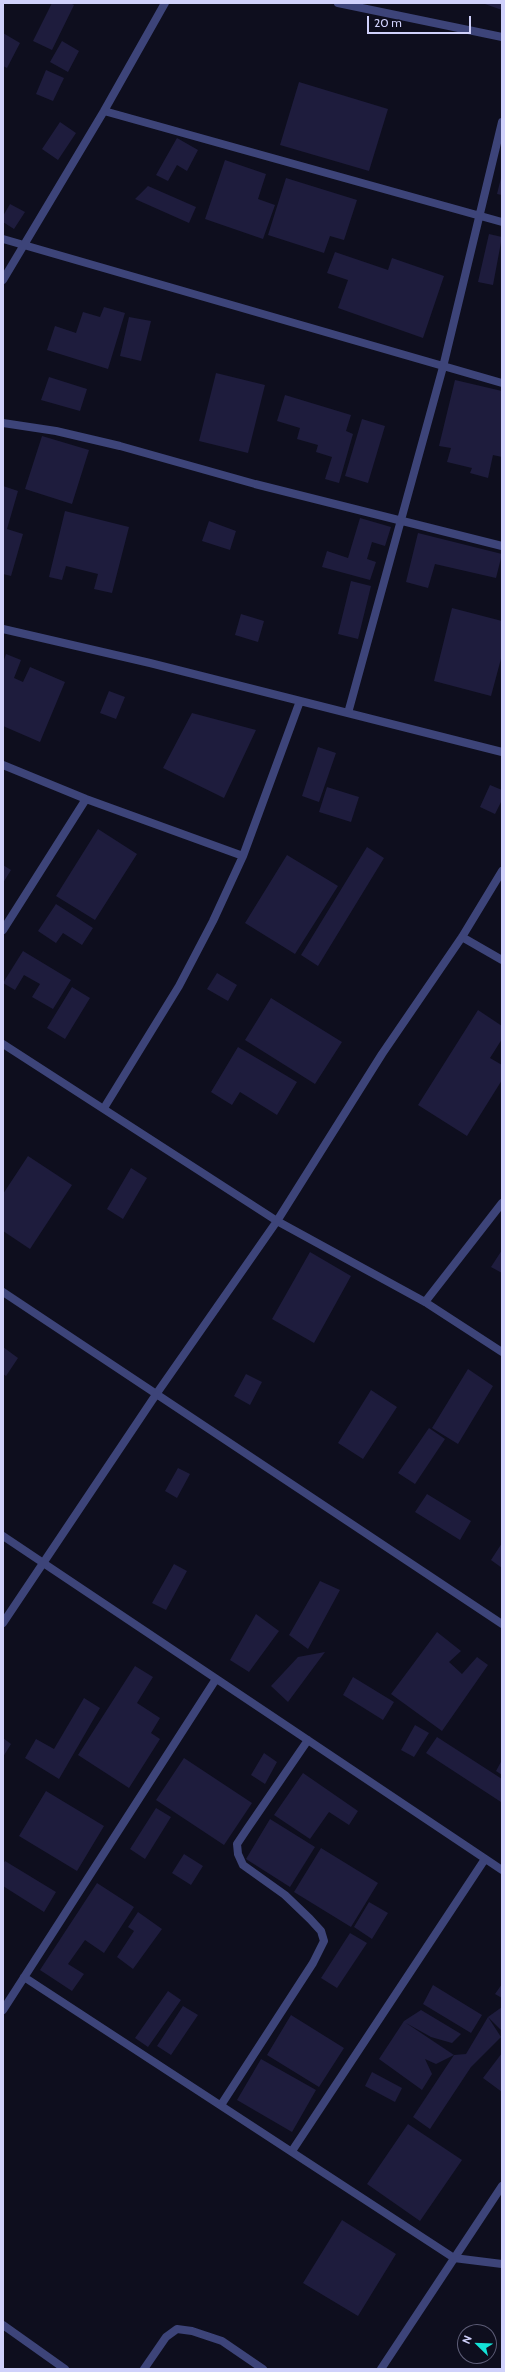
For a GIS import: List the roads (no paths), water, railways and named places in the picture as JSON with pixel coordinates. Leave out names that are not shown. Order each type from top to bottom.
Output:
[{"type":"street","points":[[3,280],[104,111],[165,3]]},
{"type":"street","points":[[338,3],[502,37]]},
{"type":"street","points":[[104,111],[295,163],[502,222]]},
{"type":"street","points":[[348,713],[402,521],[443,367],[481,217],[502,122]]},
{"type":"street","points":[[3,239],[502,383]]},
{"type":"street","points":[[3,423],[56,431],[120,446],[502,546]]},
{"type":"street","points":[[4,631],[150,663],[502,752]]},
{"type":"street","points":[[104,1108],[179,986],[243,856],[300,701]]},
{"type":"street","points":[[3,766],[86,799],[243,856]]},
{"type":"street","points":[[3,930],[86,799]]},
{"type":"street","points":[[3,1623],[157,1393],[277,1221],[382,1054],[462,937],[502,871]]},
{"type":"street","points":[[462,937],[502,960]]},
{"type":"street","points":[[3,1044],[277,1221],[425,1302],[502,1352]]},
{"type":"street","points":[[425,1302],[502,1203]]},
{"type":"street","points":[[3,1292],[157,1393],[502,1624]]},
{"type":"street","points":[[3,1536],[502,1870]]},
{"type":"street","points":[[3,2010],[216,1679]]},
{"type":"street","points":[[221,2105],[314,1963],[324,1941],[321,1931],[310,1919],[285,1895],[243,1865],[238,1854],[238,1844],[247,1829],[308,1740]]},
{"type":"street","points":[[292,2151],[486,1859]]},
{"type":"street","points":[[24,1978],[292,2151],[454,2258],[502,2264]]},
{"type":"street","points":[[381,2369],[502,2186]]},
{"type":"street","points":[[3,2325],[64,2369]]},
{"type":"street","points":[[144,2369],[166,2337],[177,2329],[192,2331],[222,2341],[264,2369]]}]
